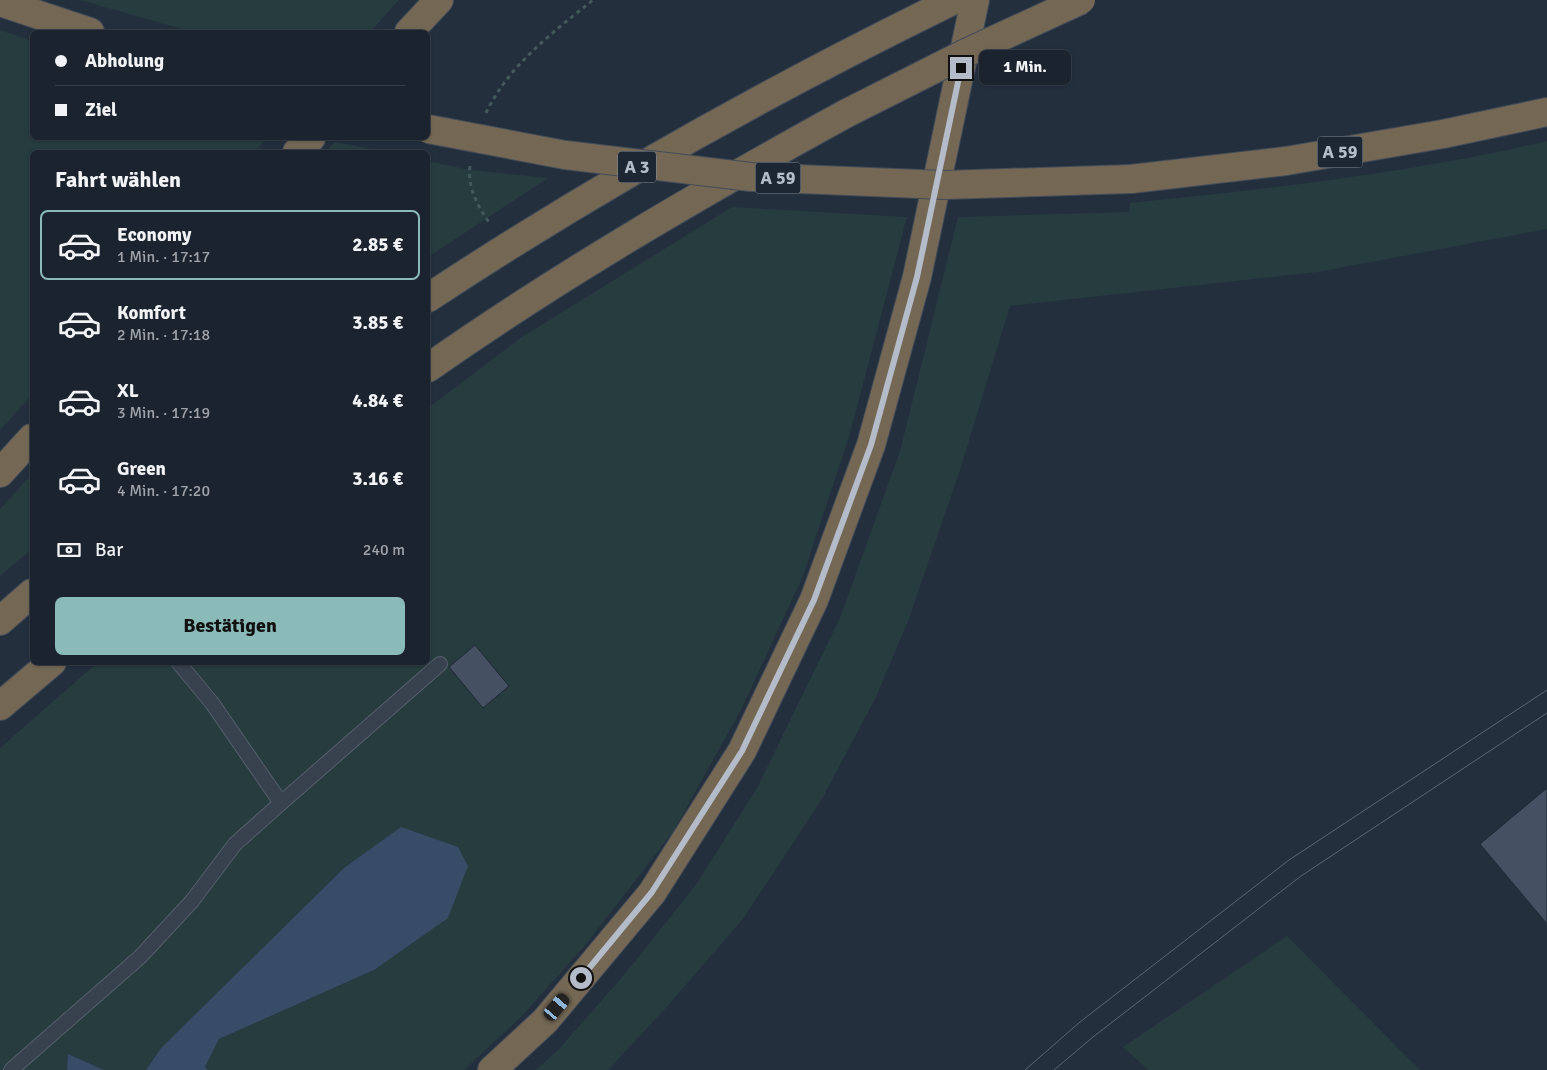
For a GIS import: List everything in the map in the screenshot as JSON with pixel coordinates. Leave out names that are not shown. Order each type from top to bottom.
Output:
[{"type":"highway","points":[[411,30],[439,0]]},
{"type":"highway","name":"A 3","points":[[430,297],[504,248],[605,186],[731,114],[854,49],[954,0]]},
{"type":"highway","points":[[492,1070],[545,1021],[652,892],[742,751],[814,600],[871,445],[915,286],[975,0]]},
{"type":"highway","points":[[430,367],[596,257],[720,182],[847,112],[968,52],[1081,0]]},
{"type":"highway","points":[[0,2],[84,30]]},
{"type":"highway","name":"A 59","points":[[430,129],[565,155],[751,177],[944,185],[1131,179],[1286,161],[1443,134],[1547,112]]},
{"type":"highway","points":[[299,150],[309,140]]},
{"type":"highway","points":[[0,472],[30,440]]},
{"type":"highway","points":[[0,621],[30,595]]},
{"type":"highway","points":[[0,706],[48,665]]},
{"type":"lane","points":[[11,1070],[140,957],[192,901],[235,844],[440,664]]},
{"type":"lane","points":[[180,665],[212,703],[280,804]]},
{"type":"green space","points":[[80,0],[399,0],[372,30],[186,30]]},
{"type":"green space","points":[[0,30],[30,40],[30,140],[265,140],[256,150],[30,150],[30,397],[0,430]]},
{"type":"green space","points":[[1547,141],[1547,229],[1318,272],[1010,306],[961,467],[909,619],[876,697],[822,799],[743,919],[664,1010],[608,1070],[536,1070],[559,1049],[624,975],[695,886],[757,788],[840,618],[900,451],[958,217],[1129,212],[1130,203],[1340,179],[1444,162]]},
{"type":"green space","points":[[335,142],[376,150],[327,150]]},
{"type":"green space","points":[[430,161],[470,170],[548,178],[430,256]]},
{"type":"green space","points":[[732,207],[907,217],[849,437],[803,576],[741,710],[673,832],[583,948],[520,1018],[464,1070],[208,1070],[205,1067],[219,1039],[374,970],[344,868],[161,1048],[146,1070],[104,1070],[68,1054],[67,1070],[0,1070],[0,748],[95,665],[430,665],[430,406],[522,337]]},
{"type":"green space","points":[[30,476],[30,551],[0,576],[0,509]]},
{"type":"green space","points":[[1287,936],[1420,1070],[1148,1070],[1123,1047]]},
{"type":"water","points":[[401,827],[458,847],[468,866],[448,918],[374,970],[219,1039],[205,1067],[208,1070],[146,1070],[161,1048],[344,868]]},
{"type":"water","points":[[68,1054],[104,1070],[67,1070]]},
{"type":"building","points":[[475,645],[509,686],[483,708],[449,667]]},
{"type":"building","points":[[1547,788],[1547,924],[1480,844]]},
{"type":"tram line","points":[[1025,1070],[1080,1022],[1289,860],[1547,690]]},
{"type":"tram line","points":[[1054,1070],[1093,1037],[1301,876],[1547,713]]},
{"type":"route","points":[[581,978],[652,892],[742,751],[814,600],[871,445],[917,277],[961,68]]}]
